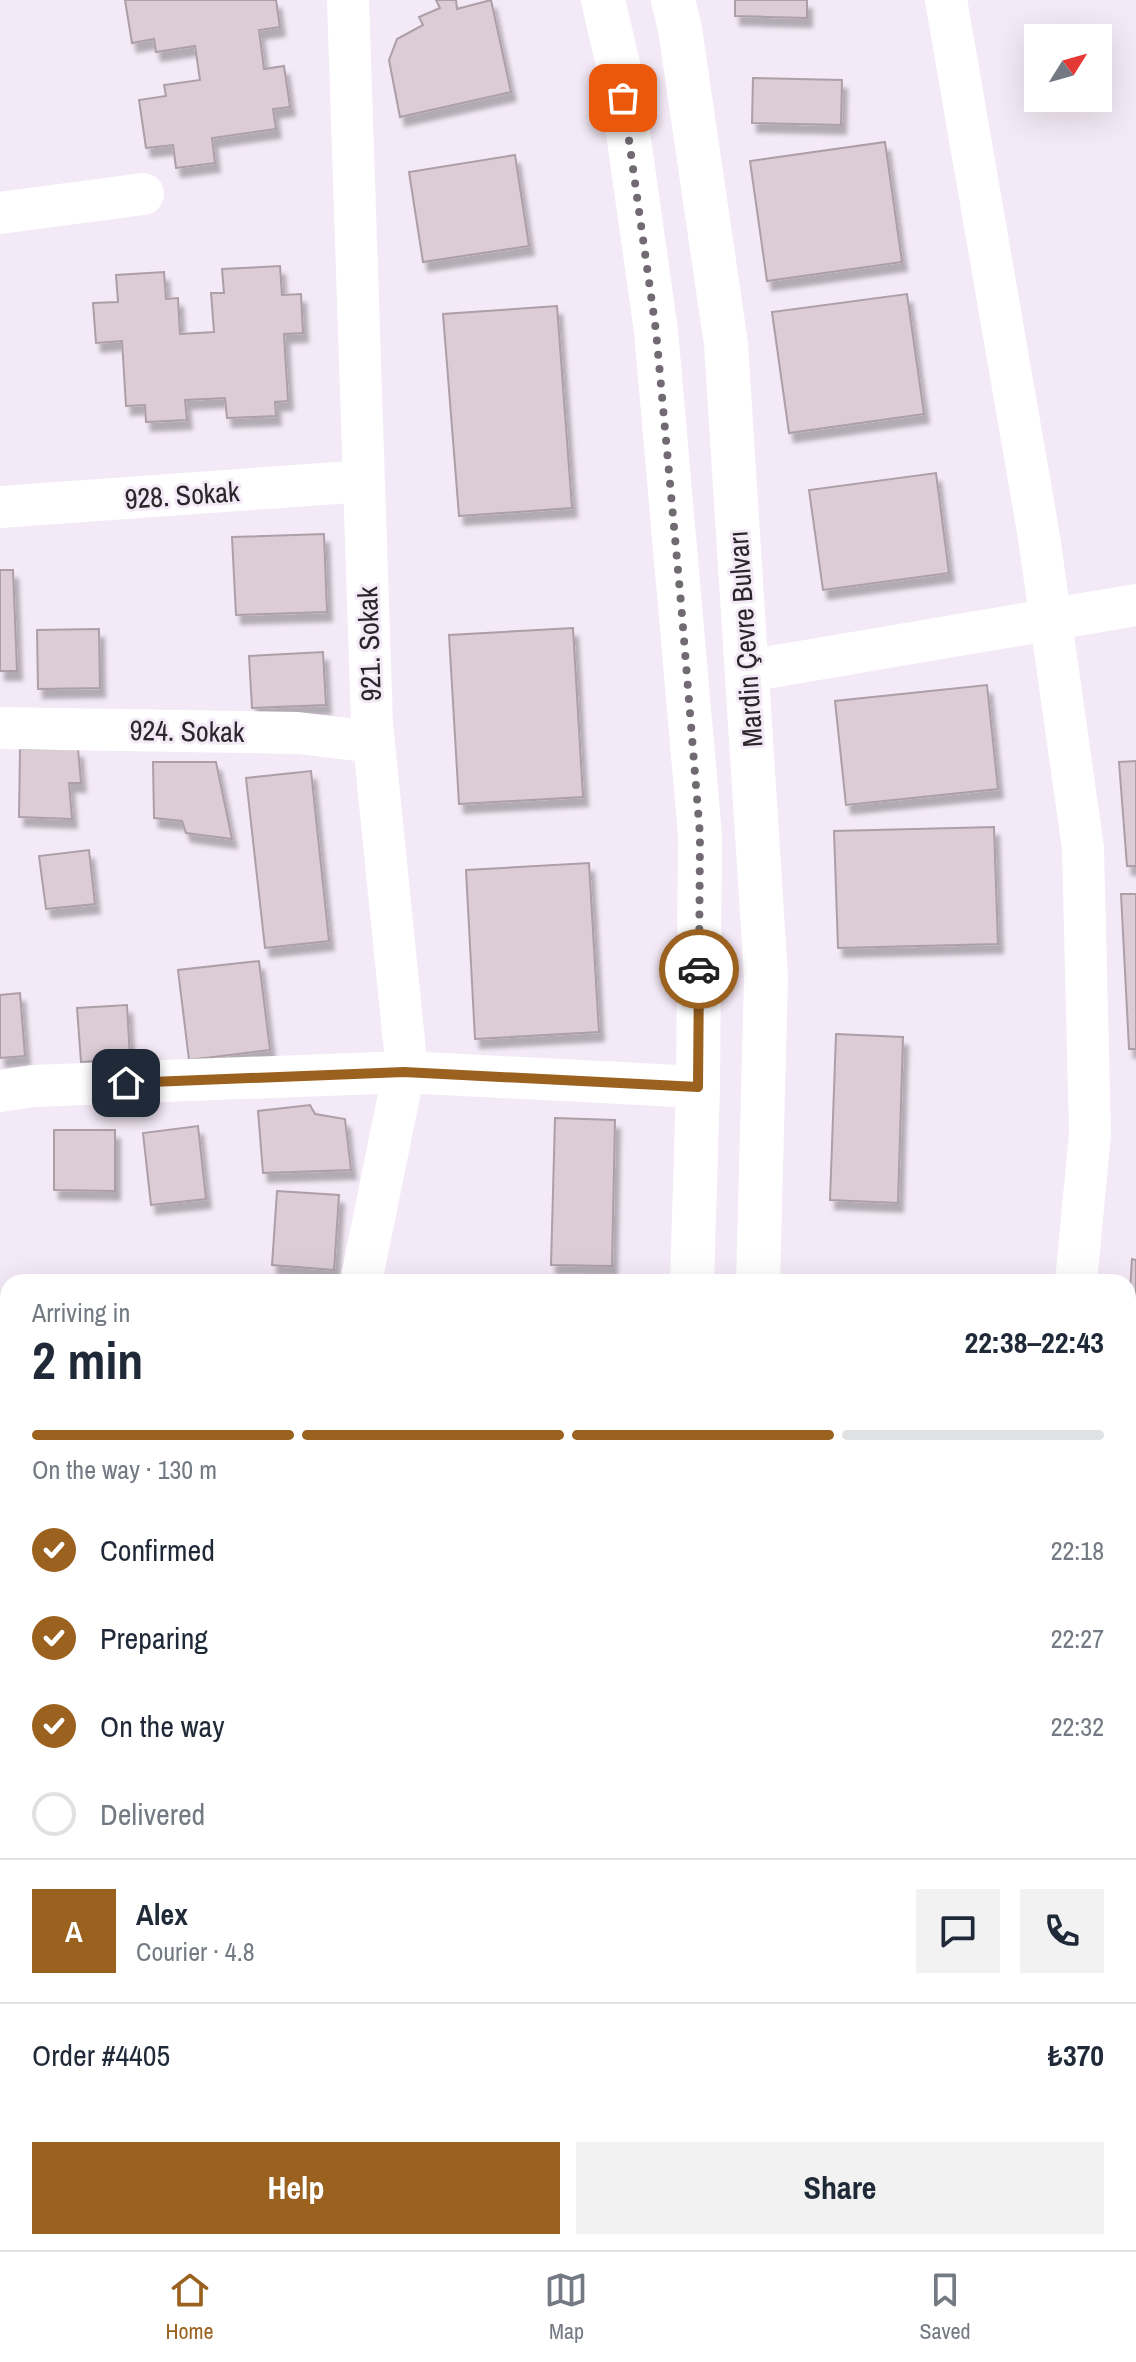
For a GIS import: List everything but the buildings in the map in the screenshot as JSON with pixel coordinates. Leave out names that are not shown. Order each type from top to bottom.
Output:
[{"type":"main road","points":[[603,0],[619,69],[656,331],[700,835],[698,1087],[692,1274]]},
{"type":"main road","name":"Mardin Çevre Bulvarı","points":[[673,0],[680,29],[726,344],[766,977],[758,1274]]},
{"type":"street","name":"921. Sokak","points":[[348,0],[373,742],[406,1061],[363,1274]]},
{"type":"street","points":[[946,0],[1036,522],[1083,848],[1090,1134],[1077,1274]]},
{"type":"street","points":[[0,213],[143,194]]},
{"type":"street","name":"928. Sokak","points":[[0,507],[364,481]]},
{"type":"street","points":[[747,671],[1051,622],[1136,605]]},
{"type":"street","name":"924. Sokak","points":[[0,728],[298,733],[373,742]]},
{"type":"street","points":[[0,1091],[33,1086],[404,1072],[698,1087]]},
{"type":"way so far","points":[[623,98],[656,331],[681,603],[700,835],[699,969]]},
{"type":"route","points":[[126,1083],[404,1072],[698,1087],[699,969]]}]
